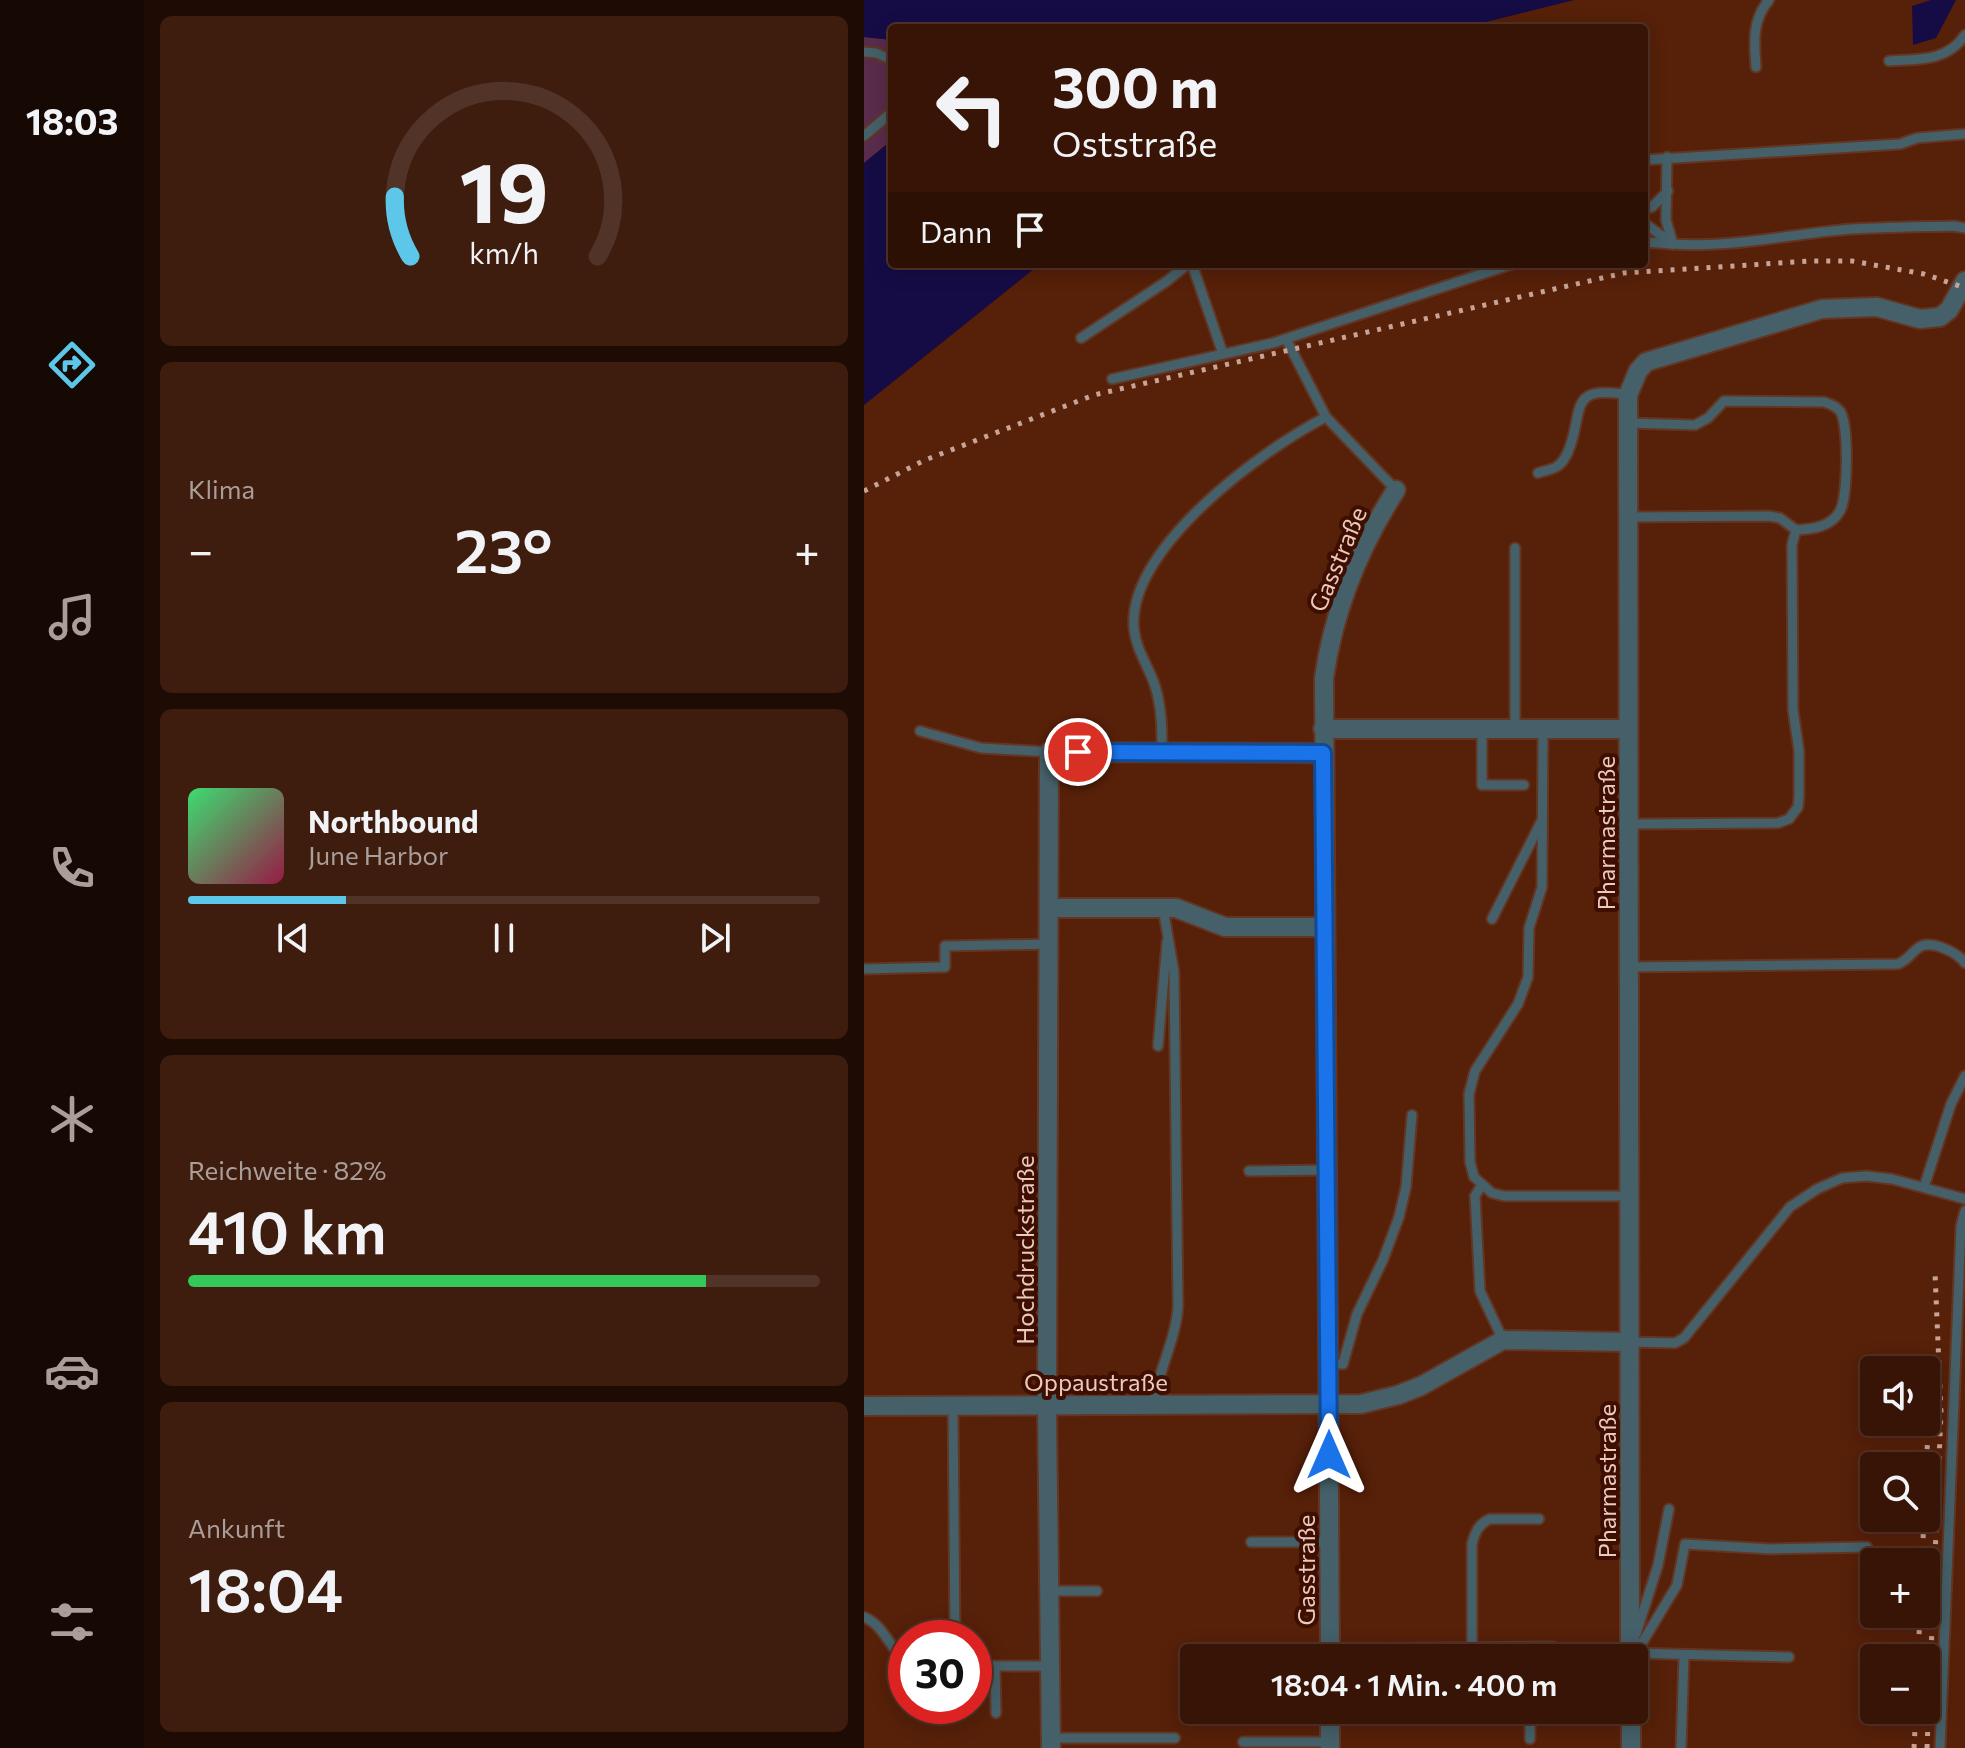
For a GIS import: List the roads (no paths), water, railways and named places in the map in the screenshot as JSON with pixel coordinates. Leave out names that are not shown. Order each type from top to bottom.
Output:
[{"type":"street","points":[[1628,395],[1638,371],[1646,362],[1822,309],[1877,307],[1920,319],[1940,317],[1949,310],[1965,281]]},
{"type":"street","name":"Pharmastraße","points":[[1628,395],[1630,1644]]},
{"type":"street","name":"Gasstraße","points":[[1330,1644],[1324,678],[1337,609],[1369,535],[1396,490]]},
{"type":"street","points":[[1323,729],[1628,729]]},
{"type":"street","points":[[1049,752],[1323,753]]},
{"type":"street","name":"Hochdruckstraße","points":[[1049,752],[1047,1406],[1050,1743]]},
{"type":"street","points":[[1049,908],[1176,908],[1225,927],[1325,927]]},
{"type":"street","points":[[1503,1340],[1629,1342]]},
{"type":"street","name":"Oppaustraße","points":[[864,1406],[1361,1404],[1421,1386],[1503,1340]]},
{"type":"street","points":[[1330,1724],[1330,1745]]},
{"type":"street","points":[[1631,1724],[1631,1748]]},
{"type":"lane","points":[[1756,67],[1756,22],[1769,0]]},
{"type":"lane","points":[[1889,61],[1935,58],[1948,53],[1965,35]]},
{"type":"lane","points":[[864,52],[888,58]]},
{"type":"lane","points":[[864,136],[888,115]]},
{"type":"lane","points":[[1648,159],[1900,144],[1917,138],[1965,134]]},
{"type":"lane","points":[[1667,157],[1666,220],[1673,244]]},
{"type":"lane","points":[[1648,208],[1668,191]]},
{"type":"lane","points":[[1648,226],[1673,244]]},
{"type":"lane","points":[[1648,242],[1692,245],[1843,230],[1965,228]]},
{"type":"lane","points":[[1081,338],[1185,268]]},
{"type":"lane","points":[[1191,268],[1223,354]]},
{"type":"lane","points":[[1112,379],[1286,339],[1500,268]]},
{"type":"lane","points":[[1286,339],[1326,417],[1396,490]]},
{"type":"lane","points":[[1538,473],[1558,466],[1565,459],[1574,439],[1582,401],[1605,391],[1628,395]]},
{"type":"lane","points":[[1628,423],[1695,425],[1708,418],[1724,401],[1824,402],[1841,412],[1845,422],[1844,501],[1840,512],[1829,523],[1814,529],[1796,530],[1780,518],[1769,516],[1628,517]]},
{"type":"lane","points":[[1162,753],[1160,704],[1134,629],[1136,606],[1145,580],[1158,556],[1183,524],[1220,490],[1299,431],[1326,417]]},
{"type":"lane","points":[[1629,824],[1778,823],[1789,819],[1798,807],[1799,751],[1793,710],[1792,545],[1796,530]]},
{"type":"lane","points":[[1515,548],[1515,729]]},
{"type":"lane","points":[[1482,729],[1482,785],[1524,785]]},
{"type":"lane","points":[[1543,729],[1542,887],[1529,928],[1528,977],[1518,1004],[1475,1071],[1469,1094],[1470,1162],[1474,1177],[1481,1186],[1504,1196],[1630,1196]]},
{"type":"lane","points":[[920,731],[981,748],[1049,752]]},
{"type":"lane","points":[[1492,919],[1543,819]]},
{"type":"lane","points":[[1153,1405],[1156,1382],[1177,1322],[1178,1306],[1174,972],[1163,908]]},
{"type":"lane","points":[[1158,1046],[1168,936]]},
{"type":"lane","points":[[864,969],[945,967],[945,946],[1049,944]]},
{"type":"lane","points":[[1629,967],[1898,964],[1926,946],[1951,950],[1965,963]]},
{"type":"lane","points":[[1924,1187],[1951,1104],[1965,1076]]},
{"type":"lane","points":[[1329,1364],[1343,1364],[1357,1314],[1383,1260],[1399,1217],[1406,1187],[1412,1115]]},
{"type":"lane","points":[[1249,1171],[1327,1170]]},
{"type":"lane","points":[[1629,1342],[1675,1343],[1684,1338],[1790,1207],[1817,1189],[1842,1178],[1866,1176],[1924,1187],[1965,1199]]},
{"type":"lane","points":[[1481,1186],[1475,1196],[1480,1291],[1503,1340]]},
{"type":"lane","points":[[1940,1748],[1961,1226],[1965,1211]]},
{"type":"lane","points":[[953,1406],[955,1620]]},
{"type":"lane","points":[[1634,1644],[1658,1565],[1669,1509]]},
{"type":"lane","points":[[1472,1644],[1472,1544],[1476,1532],[1483,1522],[1490,1519],[1539,1519]]},
{"type":"lane","points":[[1251,1542],[1329,1542]]},
{"type":"lane","points":[[1641,1644],[1677,1585],[1685,1544],[1771,1549],[1867,1547]]},
{"type":"lane","points":[[1049,1591],[1097,1591]]},
{"type":"lane","points":[[864,1617],[876,1622],[888,1642]]},
{"type":"lane","points":[[1681,1748],[1684,1655]]},
{"type":"lane","points":[[1648,1656],[1789,1657]]},
{"type":"lane","points":[[996,1713],[995,1666],[1049,1666]]},
{"type":"lane","points":[[1530,1724],[1530,1739]]},
{"type":"lane","points":[[1050,1743],[1175,1738]]},
{"type":"lane","points":[[1243,1742],[1330,1745]]},
{"type":"railway","points":[[864,491],[925,460],[1094,395],[1624,273],[1852,261],[1924,274],[1965,288]]},
{"type":"railway","points":[[1927,1748],[1941,1412],[1935,1273]]},
{"type":"railway","points":[[1927,1452],[1928,1436]]},
{"type":"railway","points":[[1923,1532],[1923,1548]]},
{"type":"railway","points":[[1919,1628],[1919,1644]]},
{"type":"railway","points":[[1914,1748],[1915,1724]]}]
